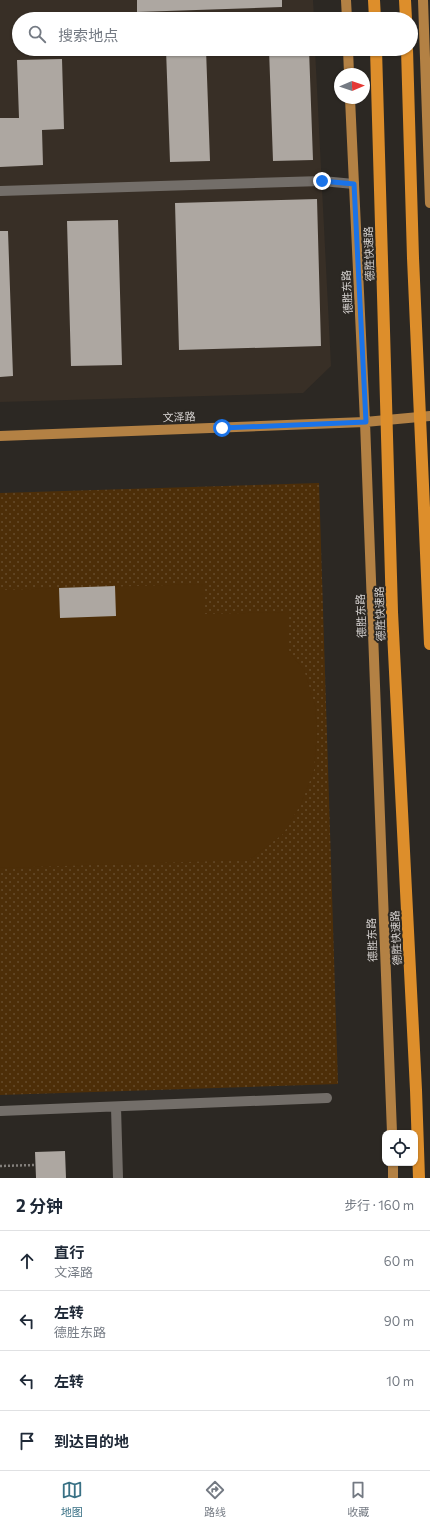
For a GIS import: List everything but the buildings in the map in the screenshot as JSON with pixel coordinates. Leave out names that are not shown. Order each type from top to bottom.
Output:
[{"type":"highway","points":[[374,0],[375,12]]},
{"type":"highway","points":[[405,0],[406,12]]},
{"type":"highway","name":"德胜快速路","points":[[376,56],[392,612],[419,1178]]},
{"type":"highway","points":[[407,56],[413,258],[430,644]]},
{"type":"main road","points":[[346,0],[347,12]]},
{"type":"main road","points":[[423,0],[430,203]]},
{"type":"main road","points":[[348,56],[349,68]]},
{"type":"main road","name":"德胜东路","points":[[350,104],[366,422],[392,1130]]},
{"type":"main road","name":"文泽路","points":[[0,436],[366,422],[430,416]]},
{"type":"main road","points":[[393,1166],[393,1178]]},
{"type":"street","points":[[0,191],[322,181],[354,184]]},
{"type":"street","points":[[0,1111],[328,1098]]},
{"type":"street","points":[[116,1107],[118,1178]]},
{"type":"path","points":[[0,1166],[35,1165]]},
{"type":"shaded area","points":[[0,0],[313,0],[314,12],[12,12],[12,56],[315,56],[331,366],[303,393],[0,402]]},
{"type":"shaded area","points":[[319,483],[338,1084],[0,1095],[0,493]]},
{"type":"shaded area","points":[[205,584],[205,614],[287,612],[287,649],[304,670],[315,705],[317,732],[314,770],[301,804],[283,834],[249,860],[0,868],[0,590]]},
{"type":"route","points":[[222,428],[366,422],[354,184],[322,181]]}]
